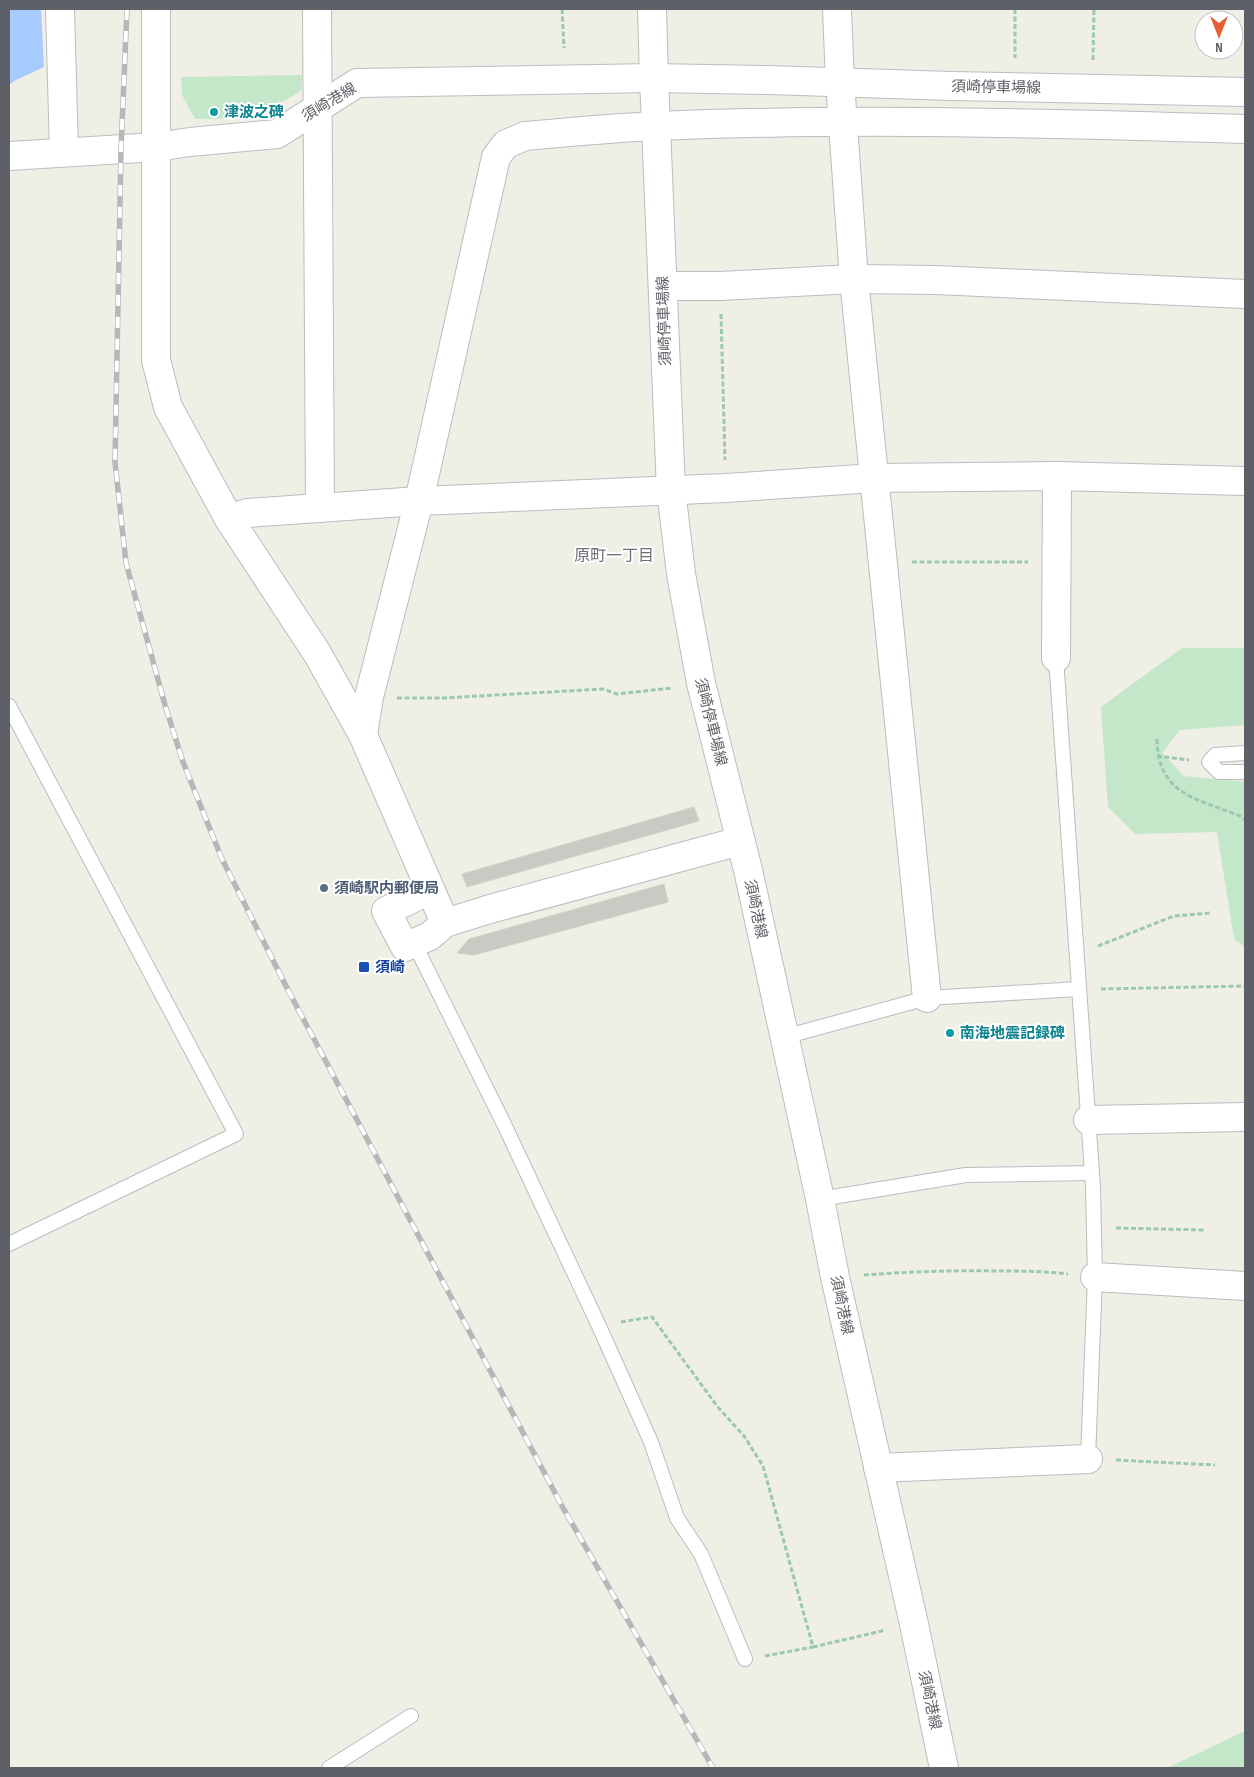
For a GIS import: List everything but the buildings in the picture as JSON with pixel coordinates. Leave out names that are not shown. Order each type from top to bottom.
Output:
[{"type":"street","points":[[60,9],[64,152]]},
{"type":"street","points":[[156,9],[156,360],[168,407],[230,519],[317,653],[363,735],[445,923]]},
{"type":"street","points":[[317,9],[320,508]]},
{"type":"street","points":[[652,9],[654,78]]},
{"type":"street","points":[[837,9],[840,82],[854,279],[927,998]]},
{"type":"street","name":"須崎港線","points":[[9,156],[156,147],[277,134],[357,82],[654,78]]},
{"type":"street","name":"須崎停車場線","points":[[740,841],[733,806],[701,683],[681,574],[671,490],[654,78],[1245,92]]},
{"type":"street","points":[[363,735],[369,697],[419,502],[496,157],[506,144],[525,136],[655,126],[843,121],[1245,129]]},
{"type":"street","points":[[663,286],[720,286],[854,279],[946,280],[1245,294]]},
{"type":"street","points":[[230,519],[247,513],[320,508],[726,488],[875,478],[1057,476],[1245,481]]},
{"type":"street","points":[[1056,658],[1057,476]]},
{"type":"street","points":[[430,890],[386,911],[404,948],[430,936],[445,923],[499,906],[740,841]]},
{"type":"street","name":"須崎港線","points":[[740,841],[820,1199],[835,1277],[914,1624],[944,1768]]},
{"type":"street","points":[[1088,1120],[1245,1117]]},
{"type":"street","points":[[1095,1277],[1245,1286]]},
{"type":"street","points":[[878,1468],[1088,1459]]},
{"type":"lane","points":[[1056,658],[1092,1173],[1095,1277],[1088,1459]]},
{"type":"lane","points":[[9,706],[236,1134],[9,1244]]},
{"type":"lane","points":[[1245,753],[1215,755],[1209,762],[1219,772],[1245,772]]},
{"type":"lane","points":[[414,943],[503,1122],[599,1326],[652,1442],[677,1518],[701,1554],[745,1659]]},
{"type":"lane","points":[[784,1037],[927,998],[1079,989]]},
{"type":"lane","points":[[820,1199],[966,1175],[1092,1173]]},
{"type":"lane","points":[[328,1768],[411,1716]]},
{"type":"path","points":[[562,9],[564,48]]},
{"type":"path","points":[[1015,9],[1015,58]]},
{"type":"path","points":[[1093,60],[1094,9]]},
{"type":"path","points":[[720,286],[726,488]]},
{"type":"path","points":[[883,562],[1056,562]]},
{"type":"path","points":[[369,697],[443,698],[603,688],[617,694],[701,683]]},
{"type":"path","points":[[1157,739],[1157,756],[1163,771],[1173,786],[1192,797],[1240,816],[1245,820]]},
{"type":"path","points":[[1157,756],[1209,762]]},
{"type":"path","points":[[1076,954],[1130,935],[1174,916],[1212,913]]},
{"type":"path","points":[[1079,989],[1245,986]]},
{"type":"path","points":[[1094,1228],[1206,1230]]},
{"type":"path","points":[[835,1277],[915,1271],[982,1270],[1046,1271],[1095,1277]]},
{"type":"path","points":[[599,1326],[652,1317],[717,1406],[744,1436],[763,1466],[813,1647]]},
{"type":"path","points":[[1088,1459],[1215,1465]]},
{"type":"path","points":[[745,1659],[813,1647],[914,1624]]},
{"type":"green space","points":[[302,75],[301,91],[255,118],[195,119],[182,95],[181,77]]},
{"type":"green space","points":[[1182,648],[1245,648],[1245,725],[1180,730],[1162,753],[1184,776],[1245,782],[1245,947],[1234,939],[1217,832],[1135,834],[1108,807],[1101,707]]},
{"type":"green space","points":[[1245,1731],[1245,1768],[1169,1767]]},
{"type":"water","points":[[9,9],[41,9],[44,67],[9,85]]},
{"type":"railway","points":[[127,9],[121,149],[115,462],[126,563],[165,705],[183,762],[222,859],[289,992],[562,1506],[713,1768]]},
{"type":"place","name":"津波之碑","points":[[214,112]]},
{"type":"place","name":"須崎駅内郵便局","points":[[324,888]]},
{"type":"place","name":"須崎","points":[[364,967]]},
{"type":"place","name":"南海地震記録碑","points":[[950,1033]]},
{"type":"district","name":"原町一丁目","points":[[614,555]]}]
